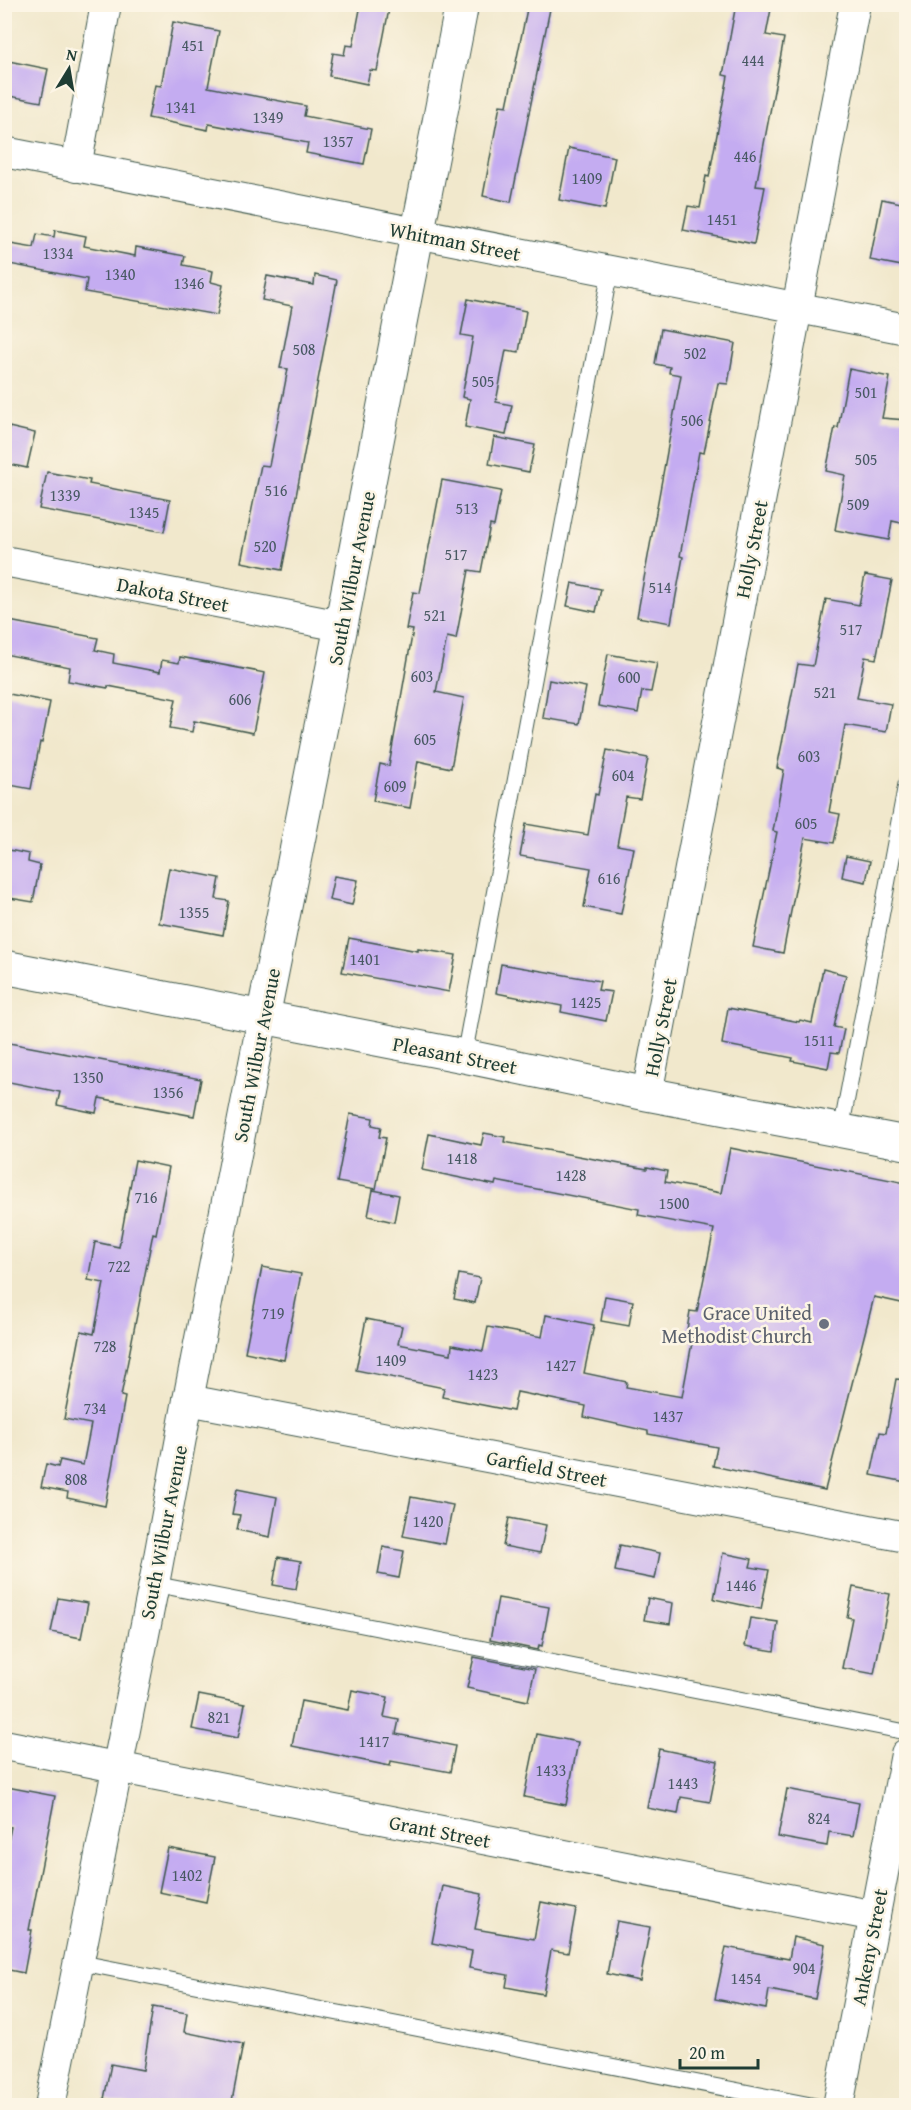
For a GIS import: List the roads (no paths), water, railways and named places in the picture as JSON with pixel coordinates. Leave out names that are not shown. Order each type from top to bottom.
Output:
[{"type":"main road","name":"South Wilbur Avenue","points":[[263,1017],[462,4]]},
{"type":"main road","name":"Pleasant Street","points":[[4,967],[906,1143]]},
{"type":"street","points":[[75,166],[106,4]]},
{"type":"street","name":"Holly Street","points":[[647,1094],[855,4]]},
{"type":"street","name":"Whitman Street","points":[[4,152],[906,329]]},
{"type":"street","name":"Dakota Street","points":[[4,561],[341,626]]},
{"type":"street","name":"South Wilbur Avenue","points":[[50,2106],[154,1584],[263,1017]]},
{"type":"street","name":"Garfield Street","points":[[188,1400],[906,1537]]},
{"type":"street","name":"Grant Street","points":[[4,1745],[875,1916]]},
{"type":"street","name":"Ankeny Street","points":[[838,2106],[906,1754]]},
{"type":"lane","points":[[464,1056],[610,271]]},
{"type":"lane","points":[[841,1130],[906,784]]},
{"type":"lane","points":[[154,1584],[906,1732]]},
{"type":"lane","points":[[78,1962],[816,2106]]},
{"type":"place","name":"Grace United Methodist Church","points":[[824,1324]]}]
